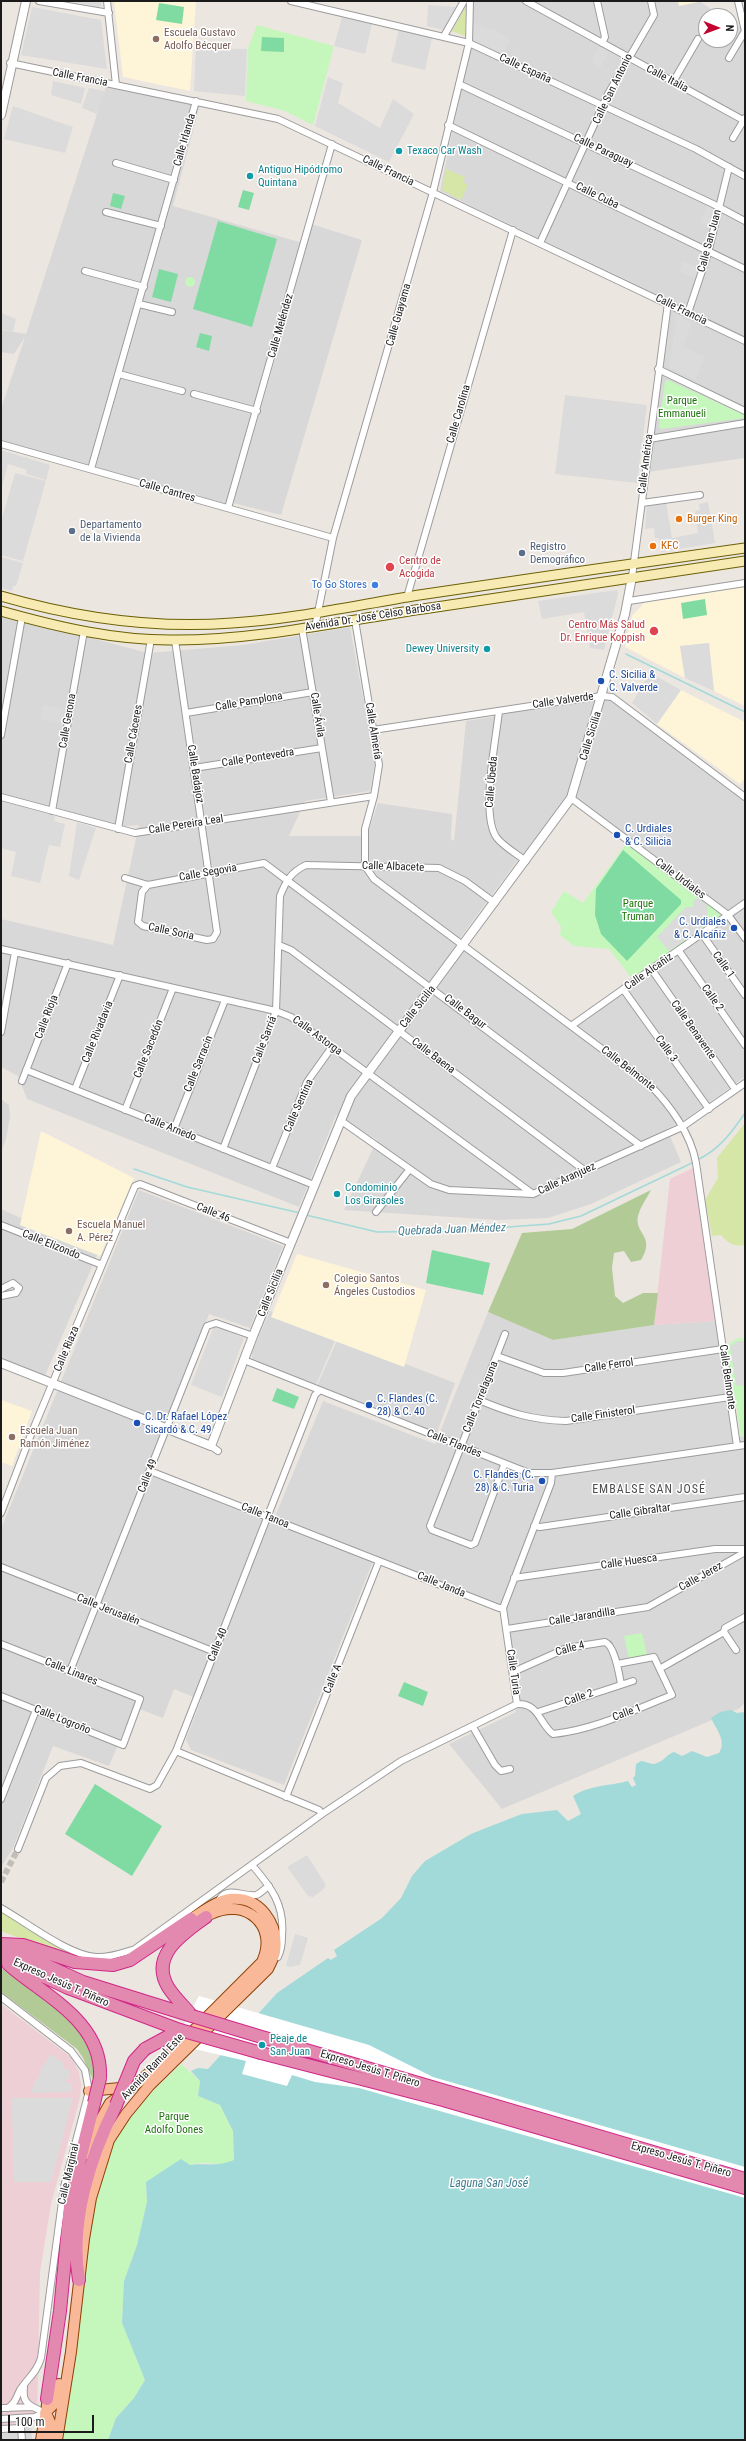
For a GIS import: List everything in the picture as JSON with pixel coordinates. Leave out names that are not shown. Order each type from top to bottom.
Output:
[{"type":"highway","points":[[192,2016],[168,1987],[163,1976],[163,1963],[168,1949],[179,1937],[206,1917]]},
{"type":"highway","points":[[1,1944],[23,1945],[75,1962],[113,1965],[130,1960],[191,1919]]},
{"type":"highway","name":"Expreso Jesús T. Piñero","points":[[1,1944],[83,1982],[192,2016],[745,2179]]},
{"type":"highway","points":[[1,1957],[56,2000],[89,2032],[99,2062],[100,2078],[74,2181],[69,2212],[60,2311],[47,2399]]},
{"type":"highway","name":"Expreso Jesús T. Piñero","points":[[1,1957],[68,1988],[137,2016],[180,2030],[317,2068],[443,2100],[745,2188]]},
{"type":"highway","points":[[79,2280],[77,2252],[86,2187],[95,2154],[134,2061],[145,2048],[180,2030]]},
{"type":"main road","name":"Avenida Dr. José Celso Barbosa","points":[[1,596],[88,617],[152,624],[235,623],[318,613],[406,597],[745,548]]},
{"type":"main road","name":"Avenida Dr. José Celso Barbosa","points":[[1,611],[84,631],[151,639],[175,640],[230,638],[315,627],[371,616],[745,561]]},
{"type":"main road","points":[[371,616],[402,607],[406,597]]},
{"type":"main road","name":"Avenida Ramal Este","points":[[56,2440],[74,2324],[91,2198],[110,2140],[126,2114],[149,2086],[268,1969],[275,1953],[276,1940],[271,1922],[265,1913],[256,1905],[244,1900],[228,1899],[218,1903],[191,1919]]},
{"type":"main road","name":"Avenida Ramal Este","points":[[42,2440],[47,2399],[62,2339],[75,2213],[89,2145],[96,2128],[110,2103],[132,2087],[167,2057],[262,1962],[266,1954],[268,1942],[264,1927],[247,1913],[238,1909],[223,1908],[206,1917]]},
{"type":"main road","points":[[89,2091],[132,2087]]},
{"type":"main road","points":[[49,2440],[50,2422],[45,2413],[53,2407],[56,2400],[66,2345],[74,2324]]},
{"type":"street","points":[[1,115],[10,64],[26,1]]},
{"type":"street","points":[[38,1],[109,13]]},
{"type":"street","points":[[107,1],[116,85]]},
{"type":"street","name":"Calle España","points":[[291,1],[469,43],[696,149],[745,176]]},
{"type":"street","points":[[444,36],[464,1]]},
{"type":"street","name":"Calle Guayama","points":[[315,627],[333,538],[433,192],[469,43],[470,1]]},
{"type":"street","name":"Calle Italia","points":[[526,1],[744,120]]},
{"type":"street","points":[[597,1],[605,37],[602,43]]},
{"type":"street","name":"Calle San Antonio","points":[[540,243],[603,106],[628,58],[654,15],[651,1]]},
{"type":"street","points":[[730,58],[745,31],[738,1]]},
{"type":"street","points":[[673,82],[698,39]]},
{"type":"street","name":"Calle Francia","points":[[10,64],[278,119],[668,303],[745,341]]},
{"type":"street","name":"Calle Paraguay","points":[[459,84],[719,207],[745,222]]},
{"type":"street","name":"Calle Irlanda","points":[[91,469],[196,101]]},
{"type":"street","points":[[733,138],[744,120]]},
{"type":"street","name":"Calle Cuba","points":[[448,125],[745,269]]},
{"type":"street","name":"Calle Meléndez","points":[[228,508],[257,411],[332,144]]},
{"type":"street","points":[[116,163],[174,180]]},
{"type":"street","name":"Calle San Juan","points":[[688,313],[708,250],[729,167]]},
{"type":"street","points":[[106,212],[160,226]]},
{"type":"street","name":"Calle Carolina","points":[[406,597],[513,230]]},
{"type":"street","points":[[85,271],[144,287]]},
{"type":"street","name":"Calle América","points":[[632,578],[658,369],[668,303]]},
{"type":"street","points":[[139,304],[172,312]]},
{"type":"street","points":[[658,369],[745,411]]},
{"type":"street","points":[[119,374],[182,391]]},
{"type":"street","points":[[194,394],[257,411]]},
{"type":"street","points":[[650,439],[745,423]]},
{"type":"street","name":"Calle Cantres","points":[[1,444],[333,538]]},
{"type":"street","points":[[642,503],[700,495]]},
{"type":"street","name":"Calle Sicilia","points":[[211,1446],[253,1336],[351,1096],[495,903],[571,798],[629,601],[632,578]]},
{"type":"street","points":[[629,601],[745,583]]},
{"type":"street","points":[[1,735],[22,617]]},
{"type":"street","name":"Calle Almería","points":[[355,620],[379,765],[374,796],[365,829],[365,866]]},
{"type":"street","name":"Calle Ávila","points":[[302,628],[331,802]]},
{"type":"street","name":"Calle Gerona","points":[[52,811],[84,631]]},
{"type":"street","name":"Calle Cáceres","points":[[118,829],[151,639]]},
{"type":"street","name":"Calle Badajoz","points":[[175,640],[217,932]]},
{"type":"street","name":"Calle Pamplona","points":[[186,713],[313,692]]},
{"type":"street","name":"Calle Valverde","points":[[373,730],[602,696],[612,697],[745,797]]},
{"type":"street","name":"Calle Úbeda","points":[[498,711],[489,805],[490,822],[498,838],[526,861]]},
{"type":"street","name":"Calle Pontevedra","points":[[194,768],[322,748]]},
{"type":"street","name":"Calle Pereira Leal","points":[[1,797],[135,833],[374,796]]},
{"type":"street","name":"Calle Urdiales","points":[[571,798],[728,915],[745,938]]},
{"type":"street","name":"Calle Segovia","points":[[125,878],[148,885],[264,864],[287,880]]},
{"type":"street","name":"Calle Albacete","points":[[287,880],[295,870],[306,865],[439,868],[465,881],[495,903]]},
{"type":"street","name":"Calle Belmonte","points":[[365,866],[374,879],[649,1084],[682,1127],[690,1140],[697,1170],[737,1446]]},
{"type":"street","name":"Calle Sarriá","points":[[223,1149],[276,1011],[280,896],[287,880]]},
{"type":"street","name":"Calle Bagur","points":[[287,880],[641,1146]]},
{"type":"street","name":"Calle Soria","points":[[148,885],[142,892],[138,922],[143,926],[207,940],[212,938],[217,932]]},
{"type":"street","name":"Calle Alcañiz","points":[[571,1026],[745,903]]},
{"type":"street","name":"Calle 1","points":[[702,934],[745,995]]},
{"type":"street","name":"Calle Baena","points":[[279,945],[291,950],[400,1030],[584,1170]]},
{"type":"street","name":"Calle Astorga","points":[[1,949],[276,1011],[291,1017],[533,1194]]},
{"type":"street","name":"Calle 2","points":[[679,951],[745,1044]]},
{"type":"street","points":[[1,1032],[15,952]]},
{"type":"street","name":"Calle Rioja","points":[[22,1081],[68,964]]},
{"type":"street","name":"Calle Benavente","points":[[652,970],[736,1089]]},
{"type":"street","name":"Calle Rivadavia","points":[[75,1089],[120,975]]},
{"type":"street","name":"Calle Sacedón","points":[[124,1110],[173,988]]},
{"type":"street","name":"Calle 3","points":[[623,989],[709,1109]]},
{"type":"street","name":"Calle Sarracín","points":[[174,1129],[225,1000]]},
{"type":"street","name":"Calle Sentina","points":[[272,1168],[307,1082],[332,1047]]},
{"type":"street","name":"Calle Arnedo","points":[[26,1070],[314,1185]]},
{"type":"street","name":"Calle Aranjuez","points":[[340,1120],[409,1170],[431,1184],[450,1190],[533,1194],[682,1127],[745,1083]]},
{"type":"street","points":[[376,1212],[409,1170]]},
{"type":"street","name":"Calle 46","points":[[135,1186],[140,1184],[291,1244]]},
{"type":"street","name":"Calle Riaza","points":[[1,1513],[135,1186]]},
{"type":"street","name":"Calle Elizondo","points":[[1,1224],[102,1265]]},
{"type":"street","points":[[1,1289],[13,1282],[19,1288],[16,1293],[1,1296]]},
{"type":"street","name":"Calle 49","points":[[70,1671],[207,1326],[216,1323],[253,1336]]},
{"type":"street","name":"Calle Torrelaguna","points":[[504,1465],[475,1543],[471,1545],[432,1530],[430,1526],[505,1334]]},
{"type":"street","name":"Calle Ferrol","points":[[497,1356],[544,1373],[563,1373],[723,1349]]},
{"type":"street","name":"Calle Flandes","points":[[244,1360],[460,1448],[529,1473],[552,1472],[745,1444]]},
{"type":"street","points":[[1,1363],[211,1446],[218,1451]]},
{"type":"street","name":"Calle 40","points":[[18,1849],[46,1778],[60,1766],[81,1763],[150,1789],[157,1785],[176,1751],[315,1395],[319,1391]]},
{"type":"street","name":"Calle Finisterol","points":[[479,1400],[518,1416],[543,1421],[566,1421],[730,1397]]},
{"type":"street","name":"Calle Tanoa","points":[[150,1471],[379,1561]]},
{"type":"street","points":[[503,1608],[551,1482],[552,1472]]},
{"type":"street","name":"Calle Gibraltar","points":[[534,1526],[540,1527],[745,1496]]},
{"type":"street","name":"Calle Huesca","points":[[514,1578],[715,1549],[745,1551]]},
{"type":"street","name":"Calle Jerez","points":[[657,1602],[745,1551]]},
{"type":"street","name":"Calle Janda","points":[[379,1561],[499,1608],[503,1608]]},
{"type":"street","name":"Calle A","points":[[286,1797],[379,1561]]},
{"type":"street","name":"Calle Jerusalén","points":[[1,1567],[215,1652]]},
{"type":"street","name":"Calle Jarandilla","points":[[507,1629],[648,1606],[657,1602]]},
{"type":"street","name":"Calle Turia","points":[[1,1908],[78,1953],[96,1957],[116,1956],[135,1949],[322,1814],[401,1761],[473,1727],[517,1704],[503,1608]]},
{"type":"street","points":[[621,1684],[617,1664],[654,1657],[661,1668],[724,1632],[725,1628],[745,1617]]},
{"type":"street","points":[[724,1632],[736,1650]]},
{"type":"street","name":"Calle 4","points":[[513,1672],[567,1648],[605,1642],[610,1646],[617,1664]]},
{"type":"street","name":"Calle Linares","points":[[1,1644],[140,1699],[122,1745]]},
{"type":"street","name":"Calle 1","points":[[538,1712],[546,1729],[553,1734],[567,1733],[623,1715],[672,1695],[661,1668]]},
{"type":"street","name":"Calle 2","points":[[538,1712],[633,1681]]},
{"type":"street","name":"Calle Logroño","points":[[1,1696],[122,1745]]},
{"type":"street","points":[[517,1704],[526,1704],[538,1712]]},
{"type":"street","points":[[1,1799],[36,1710]]},
{"type":"street","points":[[473,1727],[495,1765],[501,1771],[510,1770]]},
{"type":"street","points":[[176,1751],[319,1810],[322,1814]]},
{"type":"street","points":[[252,1865],[269,1886],[282,1911],[283,1928],[280,1954],[268,1969]]},
{"type":"street","points":[[218,1903],[220,1897],[225,1894],[255,1895],[269,1886]]},
{"type":"street","name":"Calle Marginal","points":[[1,1997],[71,2051],[85,2070],[89,2091],[64,2187],[41,2358],[37,2370],[24,2386],[14,2404],[4,2408]]},
{"type":"street","points":[[24,2386],[24,2399],[26,2403],[45,2413]]},
{"type":"street","points":[[4,2408],[40,2406],[47,2399]]},
{"type":"street","points":[[1,2419],[34,2417],[45,2413]]},
{"type":"street","points":[[1,2429],[21,2428],[22,2440]]},
{"type":"shaded area","points":[[68,1],[101,1],[102,6],[99,7]]},
{"type":"shaded area","name":"Escuela Gustavo Adolfo Bécquer","points":[[114,1],[196,1],[190,91],[123,77]]},
{"type":"shaded area","points":[[473,1],[699,1],[710,8],[698,8],[698,48],[738,48],[738,26],[745,30],[745,458],[648,472],[671,301],[440,191],[470,46]]},
{"type":"shaded area","points":[[678,1],[703,1],[679,6]]},
{"type":"shaded area","points":[[428,5],[456,7],[443,30],[427,26]]},
{"type":"shaded area","points":[[32,7],[101,20],[107,69],[21,55]]},
{"type":"shaded area","points":[[342,17],[372,24],[365,54],[334,46]]},
{"type":"shaded area","points":[[474,24],[494,30],[510,39],[503,54],[473,40]]},
{"type":"shaded area","points":[[399,30],[432,38],[425,70],[391,62]]},
{"type":"shaded area","points":[[599,47],[609,52],[601,67],[591,62]]},
{"type":"shaded area","points":[[196,48],[247,49],[245,96],[194,91]]},
{"type":"shaded area","points":[[328,77],[343,83],[338,103],[380,128],[393,99],[414,114],[389,162],[315,126]]},
{"type":"shaded area","points":[[53,81],[85,88],[81,104],[51,95]]},
{"type":"shaded area","points":[[107,83],[201,101],[173,206],[303,243],[227,504],[99,468],[1,444],[1,409],[25,337],[14,354],[1,352],[1,330],[26,334]]},
{"type":"shaded area","points":[[89,88],[105,91],[97,114],[82,108]]},
{"type":"shaded area","points":[[13,106],[73,127],[65,153],[4,139]]},
{"type":"shaded area","points":[[708,204],[716,208],[712,228],[700,222]]},
{"type":"shaded area","points":[[311,224],[362,240],[281,515],[233,503],[289,312]]},
{"type":"shaded area","points":[[683,261],[700,269],[697,278],[680,272]]},
{"type":"shaded area","points":[[1,313],[16,319],[13,332],[1,329]]},
{"type":"shaded area","points":[[677,315],[692,323],[683,346],[705,357],[695,380],[669,367]]},
{"type":"shaded area","points":[[565,395],[647,405],[637,483],[555,474]]},
{"type":"shaded area","points":[[1,450],[50,465],[46,480],[26,474],[27,470],[8,464],[1,490]]},
{"type":"shaded area","points":[[15,473],[46,481],[23,561],[1,555],[1,522]]},
{"type":"shaded area","points":[[666,502],[672,538],[698,533],[695,511],[700,510],[699,504],[708,502],[715,543],[661,552],[659,538],[655,538],[654,528],[645,529],[647,505]]},
{"type":"shaded area","points":[[1,557],[23,563],[16,586],[13,586],[12,591],[1,588]]},
{"type":"shaded area","points":[[745,586],[745,706],[714,691],[709,643],[680,646],[685,678],[625,647],[632,616],[645,602]]},
{"type":"shaded area","points":[[617,590],[618,594],[604,650],[590,648],[584,612],[542,619],[538,601]]},
{"type":"shaded area","points":[[1,614],[148,653],[243,645],[350,627],[375,762],[370,791],[305,801],[289,836],[367,836],[378,803],[452,814],[451,839],[454,841],[466,721],[498,716],[499,711],[602,696],[603,691],[745,798],[745,1077],[686,1119],[667,1129],[681,1162],[591,1204],[548,1218],[498,1220],[344,1210],[377,1140],[336,1115],[299,1207],[27,1099],[18,1076],[1,1067],[1,919],[113,945],[139,825],[112,827],[1,794]],"holes":[[[573,797],[729,915],[574,1026],[455,945],[520,857],[527,861]]]},
{"type":"shaded area","points":[[709,643],[714,691],[685,678],[680,646]]},
{"type":"shaded area","points":[[650,673],[681,690],[657,724],[632,703]]},
{"type":"shaded area","points":[[681,690],[745,722],[745,778],[740,784],[657,724]]},
{"type":"shaded area","points":[[43,705],[63,709],[61,723],[40,719]]},
{"type":"shaded area","points":[[1,801],[55,816],[54,821],[65,824],[60,847],[49,845],[40,883],[11,876],[16,852],[1,848]]},
{"type":"shaded area","points":[[77,822],[96,828],[79,880],[69,876]]},
{"type":"shaded area","points":[[694,899],[700,899],[708,906],[707,924],[669,951],[657,937],[686,907],[693,907]]},
{"type":"shaded area","points":[[1,1099],[9,1105],[10,1117],[6,1139],[1,1152]]},
{"type":"shaded area","points":[[41,1131],[134,1178],[100,1256],[20,1225]]},
{"type":"shaded area","points":[[693,1168],[716,1321],[654,1325],[670,1179]]},
{"type":"shaded area","points":[[139,1190],[283,1246],[250,1328],[209,1314],[147,1474],[272,1524],[323,1401],[435,1444],[488,1312],[553,1340],[654,1325],[716,1321],[734,1438],[745,1436],[745,1703],[738,1709],[502,1809],[449,1744],[516,1712],[503,1608],[375,1556],[284,1785],[191,1750],[186,1739],[201,1700],[174,1689],[163,1718],[134,1707],[109,1766],[53,1746],[14,1846],[1,1868],[1,1529]]},
{"type":"shaded area","points":[[1,1209],[98,1253],[44,1378],[1,1362]]},
{"type":"shaded area","points":[[297,1254],[426,1290],[404,1367],[271,1317]]},
{"type":"shaded area","points":[[270,1311],[336,1338],[316,1385],[252,1360],[252,1352]]},
{"type":"shaded area","points":[[214,1326],[244,1338],[222,1397],[191,1385]]},
{"type":"shaded area","points":[[338,1338],[455,1383],[437,1433],[317,1386]]},
{"type":"shaded area","points":[[738,1341],[745,1341],[745,1386],[736,1385],[730,1346]]},
{"type":"shaded area","name":"Escuela Juan Ramón Jiménez","points":[[1,1400],[32,1411],[12,1466],[1,1462]]},
{"type":"shaded area","points":[[307,1855],[326,1885],[324,1889],[313,1897],[308,1896],[287,1867]]},
{"type":"shaded area","points":[[295,1934],[308,1938],[300,1965],[290,1967],[286,1965]]},
{"type":"shaded area","points":[[1,2004],[72,2058],[79,2072],[81,2085],[80,2098],[51,2204],[40,2272],[37,2422],[1,2425]]},
{"type":"shaded area","points":[[51,2054],[63,2063],[64,2069],[69,2069],[70,2079],[65,2079],[65,2082],[72,2083],[72,2092],[32,2093],[32,2088],[41,2072],[40,2070]]},
{"type":"shaded area","points":[[12,2098],[73,2098],[51,2182],[13,2182]]},
{"type":"shaded area","points":[[31,2423],[32,2440],[1,2440],[1,2426]]},
{"type":"green space","points":[[159,3],[184,7],[182,24],[156,20]]},
{"type":"green space","points":[[466,6],[465,36],[452,31]]},
{"type":"green space","points":[[257,25],[334,46],[313,125],[285,111],[246,101],[248,48]]},
{"type":"green space","points":[[262,37],[284,38],[284,52],[261,51]]},
{"type":"green space","points":[[446,169],[465,177],[463,182],[468,185],[461,200],[442,190]]},
{"type":"green space","points":[[243,190],[254,193],[249,210],[238,207]]},
{"type":"green space","points":[[113,193],[125,196],[121,209],[110,206]]},
{"type":"green space","points":[[218,221],[277,239],[252,327],[193,309]]},
{"type":"green space","points":[[159,269],[178,274],[171,302],[152,297]]},
{"type":"green space","points":[[190,277],[195,282],[190,287],[185,282]]},
{"type":"green space","points":[[200,333],[212,336],[209,351],[196,347]]},
{"type":"green space","name":"Parque Emmanueli","points":[[668,380],[745,415],[745,418],[661,429],[659,427],[665,381]]},
{"type":"green space","points":[[705,599],[707,615],[683,619],[681,603]]},
{"type":"green space","name":"Parque Truman","points":[[631,843],[721,912],[721,918],[633,980],[609,949],[574,946],[560,935],[561,927],[551,912],[564,891],[583,903],[626,844]]},
{"type":"green space","points":[[623,850],[681,900],[681,904],[627,961],[601,934],[595,915],[596,889]]},
{"type":"green space","points":[[745,1123],[745,1245],[734,1245],[721,1235],[712,1236],[705,1200],[718,1178],[717,1158]]},
{"type":"green space","points":[[651,1190],[638,1216],[639,1227],[646,1240],[645,1252],[641,1260],[631,1262],[624,1251],[614,1253],[612,1268],[615,1296],[623,1303],[643,1293],[658,1293],[654,1325],[553,1340],[488,1312],[522,1233],[572,1229]]},
{"type":"green space","points":[[432,1250],[490,1263],[483,1295],[426,1283]]},
{"type":"green space","points":[[738,1338],[745,1338],[745,1436],[741,1437],[727,1345]]},
{"type":"green space","points":[[277,1388],[299,1397],[294,1409],[272,1401]]},
{"type":"green space","points":[[642,1633],[647,1655],[629,1659],[624,1636]]},
{"type":"green space","points":[[404,1682],[428,1692],[423,1706],[398,1696]]},
{"type":"green space","points":[[95,1784],[162,1826],[132,1876],[65,1834]]},
{"type":"green space","points":[[1,1912],[72,1954],[61,1953],[1,1931]]},
{"type":"green space","points":[[1,1968],[58,2006],[93,2046],[95,2084],[83,2058],[77,2049],[1,1992]]},
{"type":"green space","name":"Parque Adolfo Dones","points":[[181,2064],[200,2081],[198,2096],[220,2105],[233,2131],[234,2161],[221,2164],[203,2163],[188,2165],[146,2182],[147,2202],[137,2245],[124,2281],[122,2323],[145,2380],[134,2398],[116,2418],[108,2440],[61,2440],[72,2380],[85,2258],[95,2200],[103,2173],[112,2148],[125,2124],[142,2103]]},
{"type":"water","name":"Laguna San José","points":[[731,1710],[737,1713],[745,1712],[745,2440],[108,2440],[116,2418],[134,2398],[145,2380],[122,2323],[124,2281],[137,2245],[147,2202],[146,2182],[181,2159],[190,2165],[217,2164],[234,2160],[233,2131],[220,2105],[198,2096],[200,2081],[191,2071],[198,2068],[208,2069],[277,1993],[328,1958],[331,1960],[337,1956],[334,1950],[382,1918],[401,1898],[412,1876],[425,1861],[471,1834],[522,1814],[557,1810],[568,1821],[581,1814],[573,1796],[579,1792],[593,1788],[628,1781],[632,1787],[636,1785],[633,1778],[635,1776],[636,1764],[641,1761],[655,1764],[662,1761],[669,1754],[674,1752],[682,1756],[692,1751],[707,1757],[719,1753],[722,1744],[718,1731],[711,1718],[720,1712]]},
{"type":"pier","points":[[199,1996],[369,2045],[433,2077],[745,2167],[745,2198],[359,2088],[315,2082],[292,2075],[287,2086],[242,2074],[246,2061],[173,2044]]},
{"type":"waterway","points":[[626,654],[745,712]]},
{"type":"waterway","name":"Quebrada Juan Méndez","points":[[697,1160],[718,1146],[730,1134],[745,1113]]},
{"type":"waterway","name":"Quebrada Juan Méndez","points":[[306,1215],[377,1232],[454,1231],[549,1224],[581,1216],[694,1162]]},
{"type":"waterway","name":"Quebrada Juan Méndez","points":[[134,1169],[187,1187],[300,1213]]},
{"type":"tunnel","points":[[1,1882],[18,1849]]},
{"type":"place","name":"Escuela Gustavo Adolfo Bécquer","points":[[156,39]]},
{"type":"place","name":"Texaco Car Wash","points":[[399,151]]},
{"type":"place","name":"Antiguo Hipódromo Quintana","points":[[250,176]]},
{"type":"place","name":"Burger King","points":[[679,519]]},
{"type":"place","name":"Departamento de la Vivienda","points":[[72,531]]},
{"type":"place","name":"KFC","points":[[653,546]]},
{"type":"place","name":"Registro Demográfico","points":[[522,553]]},
{"type":"place","name":"Centro de Acogida","points":[[390,567]]},
{"type":"place","name":"To Go Stores","points":[[375,585]]},
{"type":"place","name":"Centro Más Salud Dr. Enrique Koppish","points":[[654,631]]},
{"type":"place","name":"Dewey University","points":[[487,649]]},
{"type":"place","name":"C. Sicilia & C. Valverde","points":[[601,681]]},
{"type":"place","name":"C. Urdiales & C. Silicia","points":[[617,835]]},
{"type":"place","name":"C. Urdiales & C. Alcañiz","points":[[734,928]]},
{"type":"place","name":"Condominio Los Girasoles","points":[[337,1194]]},
{"type":"place","name":"Escuela Manuel A. Pérez","points":[[69,1231]]},
{"type":"place","name":"Colegio Santos Ángeles Custodios","points":[[326,1285]]},
{"type":"place","name":"C. Flandes (C. 28) & C. 40","points":[[369,1405]]},
{"type":"place","name":"C. Dr. Rafael López Sicardó & C. 49","points":[[137,1423]]},
{"type":"place","name":"Escuela Juan Ramón Jiménez","points":[[12,1437]]},
{"type":"place","name":"C. Flandes (C. 28) & C. Turia","points":[[542,1481]]},
{"type":"place","name":"Peaje de San Juan","points":[[262,2045]]},
{"type":"district","name":"EMBALSE SAN JOSÉ","points":[[649,1490]]}]
